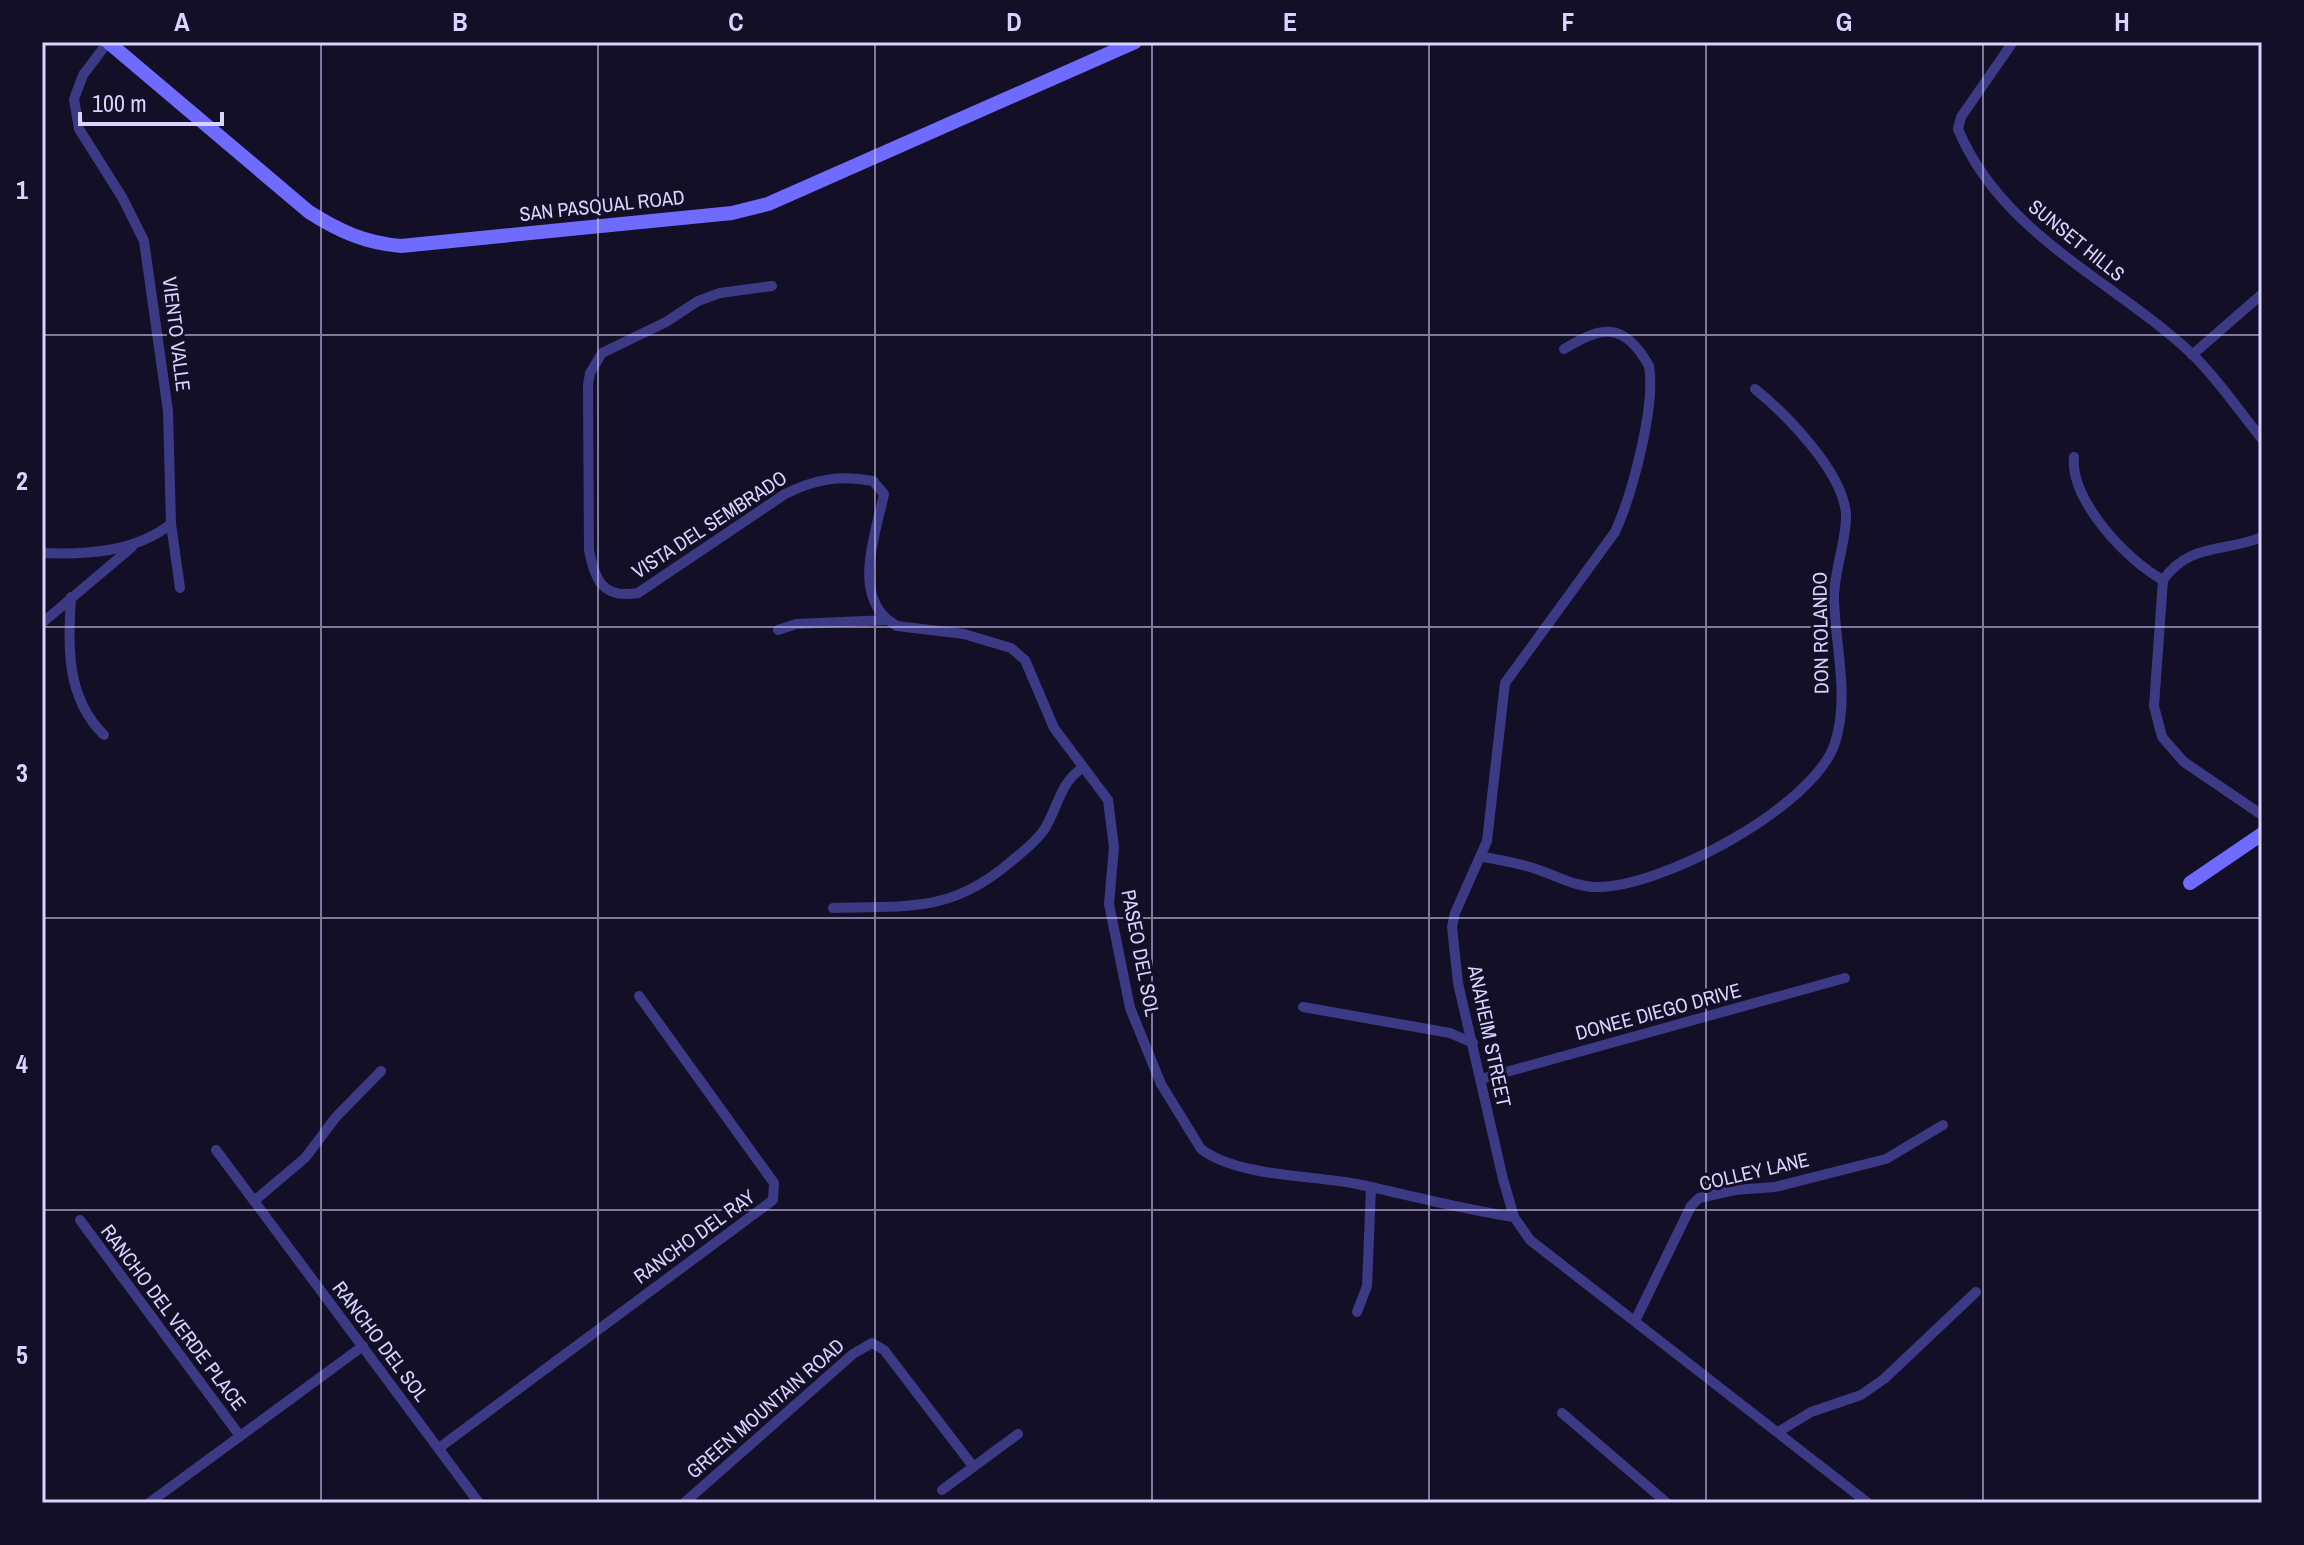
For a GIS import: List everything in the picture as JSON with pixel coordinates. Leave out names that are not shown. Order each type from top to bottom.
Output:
[{"type":"main road","name":"SAN PASQUAL ROAD","points":[[108,42],[309,212],[342,232],[373,243],[401,246],[732,213],[768,204],[1135,42]]},
{"type":"main road","points":[[2190,883],[2262,834]]},
{"type":"street","name":"VIENTO VALLE","points":[[108,42],[83,75],[74,99],[79,129],[122,197],[144,241],[149,262],[168,411],[171,524],[180,588]]},
{"type":"street","name":"SUNSET HILLS","points":[[2013,42],[1961,117],[1958,129],[1963,142],[2001,201],[2192,355],[2262,439]]},
{"type":"street","name":"VISTA DEL SEMBRADO","points":[[772,286],[720,293],[698,301],[666,322],[602,353],[595,362],[588,385],[589,550],[594,574],[600,586],[610,594],[638,593],[785,494],[808,483],[855,478],[873,481],[884,494],[869,577],[875,604],[888,620]]},
{"type":"street","points":[[2192,355],[2262,294]]},
{"type":"street","name":"ANAHEIM STREET","points":[[1564,349],[1595,330],[1612,331],[1629,342],[1649,366],[1649,403],[1626,509],[1615,532],[1505,683],[1483,857],[1465,889],[1452,927],[1458,983],[1514,1217],[1530,1240],[1868,1503]]},
{"type":"street","name":"DON ROLANDO","points":[[1483,857],[1597,887],[1652,874],[1722,846],[1758,826],[1816,773],[1832,750],[1842,681],[1834,592],[1846,515],[1840,495],[1804,437],[1778,407],[1755,389]]},
{"type":"street","points":[[2074,457],[2072,474],[2093,516],[2163,580]]},
{"type":"street","points":[[42,623],[137,543],[171,524]]},
{"type":"street","points":[[2262,537],[2190,553],[2173,565],[2163,580],[2154,706],[2162,737],[2184,762],[2262,815]]},
{"type":"street","points":[[42,553],[109,550],[137,543]]},
{"type":"street","points":[[71,597],[68,649],[72,678],[88,715],[104,735]]},
{"type":"street","name":"PASEO DEL SOL","points":[[778,630],[796,624],[888,620],[897,626],[964,634],[1011,648],[1025,660],[1054,728],[1108,800],[1113,819],[1109,904],[1130,1008],[1161,1084],[1201,1149],[1209,1155],[1257,1169],[1514,1217]]},
{"type":"street","points":[[833,908],[937,904],[963,896],[989,880],[1033,843],[1052,815],[1066,782],[1083,768]]},
{"type":"street","name":"DONEE DIEGO DRIVE","points":[[1481,1079],[1845,978]]},
{"type":"street","name":"RANCHO DEL RAY","points":[[439,1448],[773,1200],[774,1183],[639,996]]},
{"type":"street","points":[[1303,1007],[1450,1033],[1473,1043]]},
{"type":"street","points":[[254,1201],[305,1158],[336,1117],[381,1071]]},
{"type":"street","name":"COLLEY LANE","points":[[1635,1321],[1691,1206],[1699,1198],[1735,1190],[1775,1187],[1886,1159],[1943,1125]]},
{"type":"street","name":"RANCHO DEL SOL","points":[[216,1150],[479,1503]]},
{"type":"street","points":[[1357,1312],[1367,1286],[1371,1188]]},
{"type":"street","name":"RANCHO DEL VERDE PLACE","points":[[80,1220],[240,1436]]},
{"type":"street","points":[[1778,1432],[1811,1412],[1861,1395],[1884,1379],[1976,1292]]},
{"type":"street","name":"GREEN MOUNTAIN ROAD","points":[[684,1503],[853,1354],[872,1343],[884,1350],[972,1465]]},
{"type":"street","points":[[149,1503],[363,1346]]},
{"type":"street","points":[[1562,1413],[1667,1503]]},
{"type":"street","points":[[942,1490],[1018,1434]]}]
